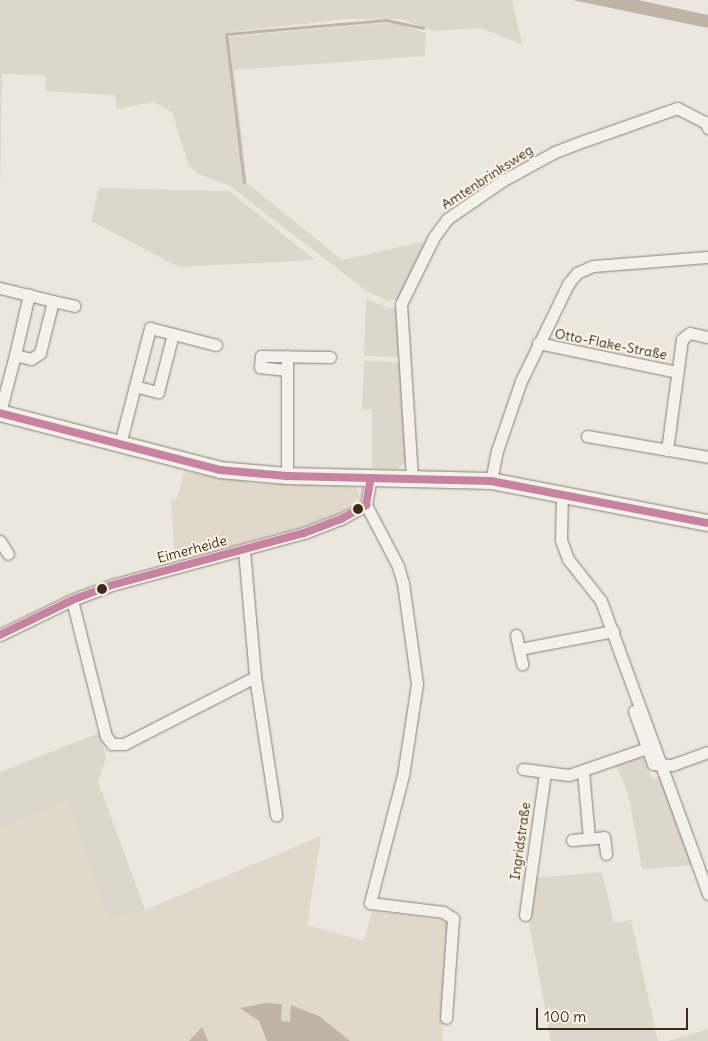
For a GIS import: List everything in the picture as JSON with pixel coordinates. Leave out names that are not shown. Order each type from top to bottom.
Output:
[{"type":"street","name":"Amtenbrinksweg","points":[[412,478],[401,304],[434,238],[447,219],[502,181],[555,152],[677,108],[705,122],[708,128]]},
{"type":"street","points":[[491,481],[510,410],[538,343],[568,284],[577,273],[593,266],[708,258]]},
{"type":"street","points":[[0,288],[74,306]]},
{"type":"street","points":[[29,295],[0,412],[220,470],[287,476],[491,481],[708,523]]},
{"type":"street","points":[[15,355],[31,359],[40,353],[53,301]]},
{"type":"street","points":[[120,444],[150,328],[216,345]]},
{"type":"street","name":"Otto-Flake-Straße","points":[[538,343],[677,372],[682,339],[690,333],[708,337]]},
{"type":"street","points":[[135,386],[158,392],[173,334]]},
{"type":"street","points":[[287,370],[260,367],[261,356],[330,357]]},
{"type":"street","points":[[287,356],[287,476]]},
{"type":"street","points":[[667,450],[677,372]]},
{"type":"street","points":[[587,436],[708,457]]},
{"type":"street","points":[[371,478],[366,505],[398,566],[404,583],[416,684],[403,775],[370,903],[443,912],[452,918],[446,1018]]},
{"type":"street","points":[[562,494],[561,540],[568,559],[601,601],[663,765],[708,894]]},
{"type":"street","name":"Eimerheide","points":[[0,635],[72,600],[112,585],[244,550],[324,526],[366,505]]},
{"type":"street","points":[[0,541],[8,554]]},
{"type":"street","points":[[244,550],[255,677],[276,815]]},
{"type":"street","points":[[72,600],[106,736],[112,744],[124,744],[255,677]]},
{"type":"street","points":[[519,649],[613,631]]},
{"type":"street","points":[[516,635],[522,664]]},
{"type":"street","points":[[630,680],[629,698],[653,764],[663,765],[708,752]]},
{"type":"street","points":[[523,769],[569,774],[583,771],[647,748]]},
{"type":"street","points":[[583,771],[589,838]]},
{"type":"street","name":"Ingridstraße","points":[[524,915],[545,772]]},
{"type":"street","points":[[572,840],[604,837],[606,854]]},
{"type":"shaded area","points":[[0,0],[512,0],[522,44],[480,28],[434,31],[401,19],[345,19],[225,33],[226,37],[386,23],[400,24],[426,33],[425,56],[234,70],[247,183],[342,260],[427,241],[399,299],[389,301],[368,292],[230,186],[198,174],[189,166],[172,112],[154,102],[117,109],[115,95],[46,91],[45,75],[2,74],[0,188]]},
{"type":"shaded area","points":[[572,0],[638,0],[708,15],[708,28]]},
{"type":"shaded area","points":[[99,188],[229,191],[315,260],[179,267],[91,221]]},
{"type":"shaded area","points":[[366,299],[388,308],[397,308],[400,357],[364,356]]},
{"type":"shaded area","points":[[364,361],[400,362],[406,462],[397,469],[372,468],[372,410],[362,410]]},
{"type":"shaded area","points":[[184,471],[251,483],[356,487],[360,497],[339,513],[301,527],[175,561],[171,500],[177,499]]},
{"type":"shaded area","points":[[101,732],[106,759],[98,781],[145,910],[109,920],[68,802],[0,829],[0,772]]},
{"type":"shaded area","points":[[638,757],[645,760],[652,779],[663,775],[695,865],[642,869],[629,797],[616,764]]},
{"type":"shaded area","points":[[68,802],[110,919],[145,910],[321,836],[307,925],[364,941],[372,911],[447,921],[451,925],[442,1041],[0,1041],[0,829]]},
{"type":"shaded area","points":[[602,872],[614,923],[631,920],[658,1041],[551,1041],[529,923],[535,878]]},
{"type":"shaded area","points":[[266,1003],[282,1004],[281,1021],[290,1022],[291,1005],[319,1016],[350,1041],[267,1041],[259,1021],[240,1008]]},
{"type":"shaded area","points":[[202,1027],[208,1041],[189,1041]]},
{"type":"shaded area","points":[[708,1029],[708,1041],[668,1041]]},
{"type":"waterway","points":[[244,182],[226,34],[386,20],[423,28]]},
{"type":"transit line","points":[[0,413],[220,470],[287,476],[491,481],[708,523]]},
{"type":"transit line","points":[[0,635],[72,600],[112,585],[304,533],[341,519],[366,505],[371,478]]}]
